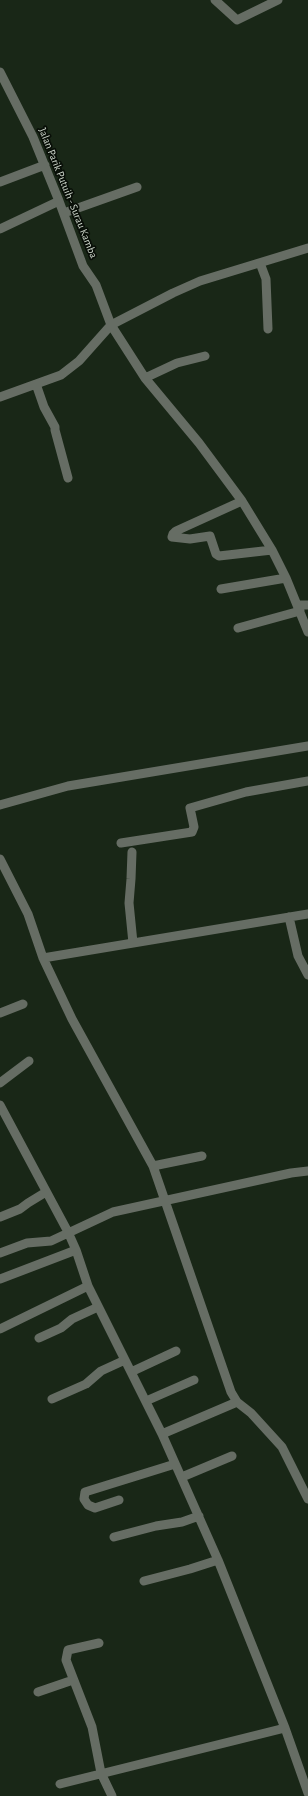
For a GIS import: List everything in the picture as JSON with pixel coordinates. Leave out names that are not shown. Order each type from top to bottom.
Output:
[{"type":"street","points":[[215,0],[237,20],[278,0]]},
{"type":"street","name":"Jalan Parik Putuih - Surau Kamba","points":[[0,72],[33,137],[64,212],[83,266],[96,285],[111,325],[145,378],[199,443],[242,501],[272,550],[302,607],[308,632]]},
{"type":"street","points":[[0,182],[45,165]]},
{"type":"street","points":[[64,212],[137,187]]},
{"type":"street","points":[[0,229],[59,201]]},
{"type":"street","points":[[0,397],[61,375],[70,369],[100,339],[111,325],[172,293],[200,281],[308,248]]},
{"type":"street","points":[[260,263],[260,267],[266,279],[268,329]]},
{"type":"street","points":[[145,378],[177,363],[205,356]]},
{"type":"street","points":[[36,384],[44,407],[56,426],[55,430],[68,478]]},
{"type":"street","points":[[242,501],[176,531],[172,534],[172,537],[190,539],[210,536],[216,554],[219,556],[272,550]]},
{"type":"street","points":[[222,589],[286,578]]},
{"type":"street","points":[[238,628],[302,607]]},
{"type":"street","points":[[0,806],[68,786],[308,746]]},
{"type":"street","points":[[121,843],[192,832],[194,827],[190,808],[246,792],[308,781]]},
{"type":"street","points":[[132,852],[128,903],[133,943]]},
{"type":"street","points":[[0,859],[28,914],[43,958],[72,1019],[153,1166],[230,1392],[237,1402],[251,1413],[282,1447],[308,1499]]},
{"type":"street","points":[[43,958],[308,914]]},
{"type":"street","points":[[289,917],[298,956],[308,975]]},
{"type":"street","points":[[0,1013],[22,1004]]},
{"type":"street","points":[[0,1083],[29,1061]]},
{"type":"street","points":[[0,1105],[68,1232],[76,1250],[88,1286],[146,1401],[182,1477],[218,1560],[285,1728],[308,1793]]},
{"type":"street","points":[[153,1166],[202,1156]]},
{"type":"street","points":[[0,1253],[27,1243],[51,1241],[113,1212],[291,1173],[308,1171]]},
{"type":"street","points":[[0,1217],[20,1209],[28,1202],[46,1192]]},
{"type":"street","points":[[0,1278],[76,1250]]},
{"type":"street","points":[[0,1329],[88,1286]]},
{"type":"street","points":[[39,1338],[61,1328],[72,1319],[98,1306]]},
{"type":"street","points":[[131,1372],[176,1351]]},
{"type":"street","points":[[52,1399],[86,1384],[102,1371],[125,1360]]},
{"type":"street","points":[[146,1401],[194,1380]]},
{"type":"street","points":[[162,1434],[237,1402]]},
{"type":"street","points":[[182,1477],[232,1456]]},
{"type":"street","points":[[119,1500],[95,1508],[88,1505],[84,1499],[85,1492],[175,1464]]},
{"type":"street","points":[[114,1537],[146,1528],[182,1522],[199,1516]]},
{"type":"street","points":[[144,1581],[218,1560]]},
{"type":"street","points":[[99,1643],[68,1650],[66,1660],[92,1727],[101,1773],[112,1796]]},
{"type":"street","points":[[38,1692],[74,1680]]},
{"type":"street","points":[[60,1784],[285,1728]]}]
